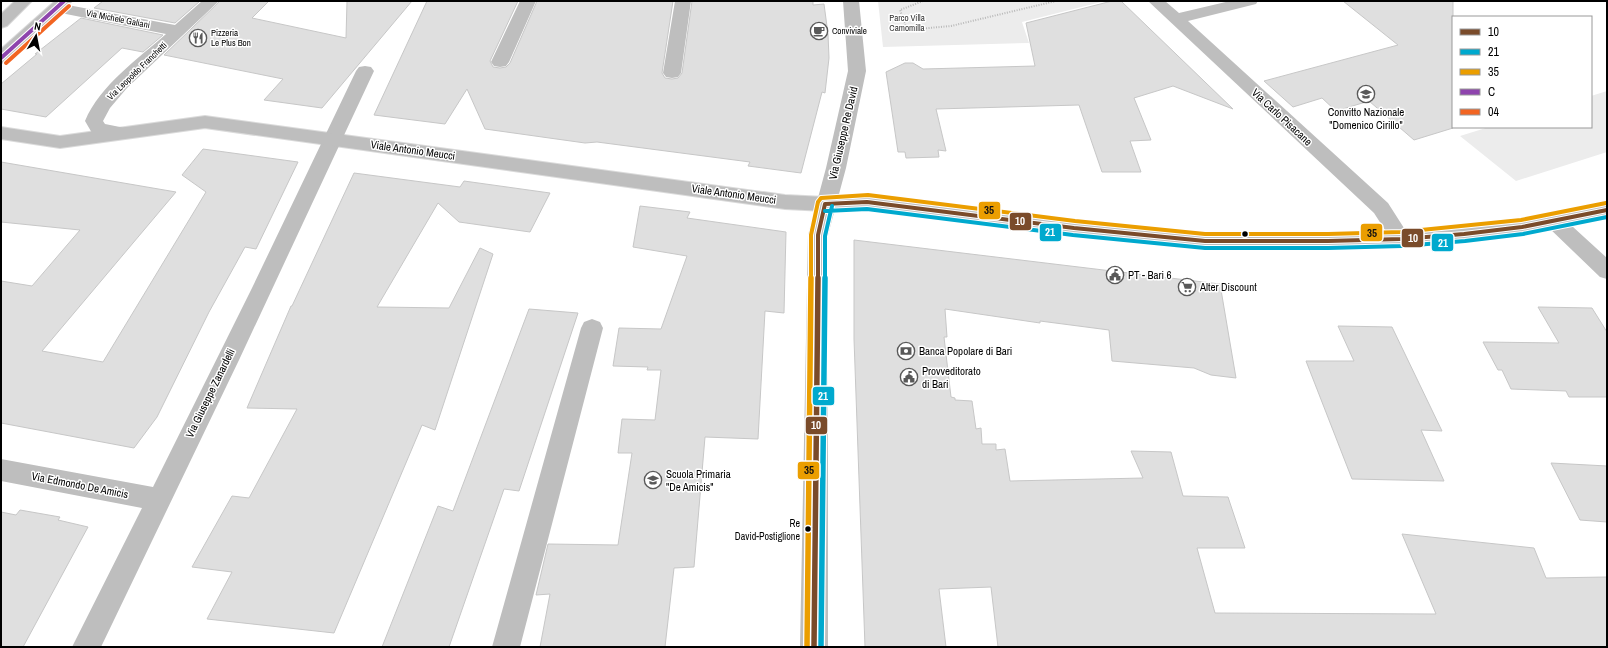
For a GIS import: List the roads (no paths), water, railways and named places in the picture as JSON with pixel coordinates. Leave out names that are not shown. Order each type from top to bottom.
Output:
[{"type":"street","points":[[1,23],[24,1]]},
{"type":"street","name":"Via Leopoldo Franchetti","points":[[123,133],[98,129],[94,121],[95,114],[104,102],[211,1]]},
{"type":"street","points":[[500,62],[528,1]]},
{"type":"street","points":[[672,73],[683,1]]},
{"type":"street","name":"Via Giuseppe Re David","points":[[814,647],[818,235],[825,204],[836,168],[857,71],[852,1]]},
{"type":"street","name":"Via Carlo Pisacane","points":[[1156,1],[1370,197],[1381,208],[1401,239]]},
{"type":"street","points":[[1176,19],[1250,1]]},
{"type":"street","points":[[1,58],[60,4]]},
{"type":"street","name":"Via Michele Galiani","points":[[60,4],[179,31]]},
{"type":"street","name":"Via Giuseppe Zanardelli","points":[[86,647],[160,500],[365,70]]},
{"type":"street","name":"Viale Antonio Meucci","points":[[1,133],[60,142],[205,122],[785,202],[825,204],[867,202],[1074,228],[1205,241],[1328,241],[1401,239],[1522,227],[1607,210]]},
{"type":"street","points":[[1554,221],[1607,271]]},
{"type":"street","points":[[506,647],[592,328]]},
{"type":"street","name":"Via Edmondo De Amicis","points":[[1,470],[160,500]]},
{"type":"place","name":"Conviviale","points":[[819,31]]},
{"type":"place","name":"Pizzeria Le Plus Bon","points":[[198,38]]},
{"type":"place","name":"Convitto Nazionale \"Domenico Cirillo\"","points":[[1366,94]]},
{"type":"place","name":"PT - Bari 6","points":[[1115,275]]},
{"type":"place","name":"Alter Discount","points":[[1187,287]]},
{"type":"place","name":"Banca Popolare di Bari","points":[[906,351]]},
{"type":"place","name":"Provveditorato di Bari","points":[[909,377]]},
{"type":"place","name":"Scuola Primaria \"De Amicis\"","points":[[653,480]]},
{"type":"place","name":"Re David-Postiglione","points":[[808,529]]},
{"type":"park label","name":"Parco Villa Camomilla","points":[[907,24]]}]
